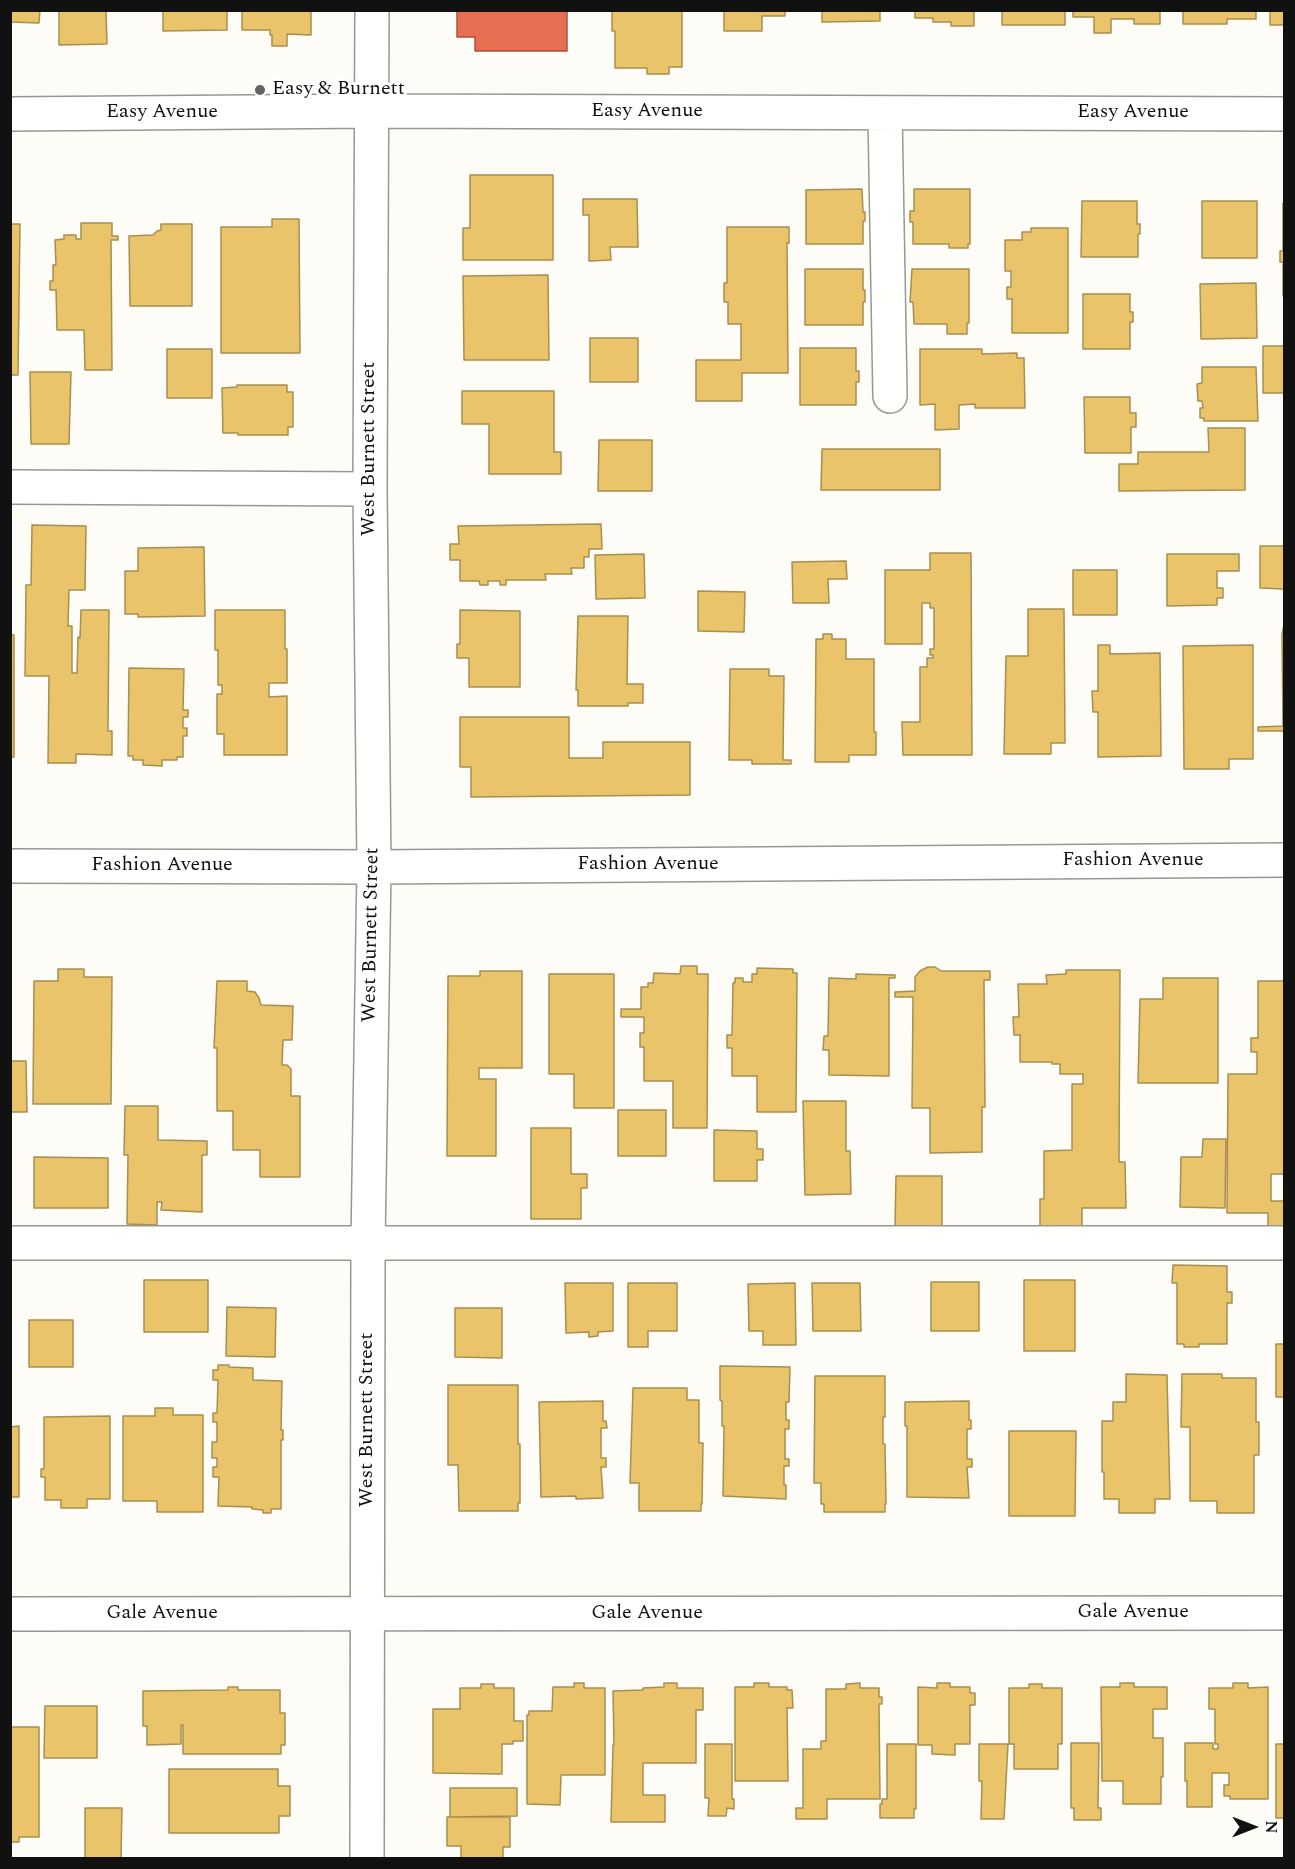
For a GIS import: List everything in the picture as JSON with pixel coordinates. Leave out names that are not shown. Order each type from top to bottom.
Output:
[{"type":"street","name":"West Burnett Street","points":[[367,1858],[368,1244],[374,867],[370,489],[372,10]]},
{"type":"street","name":"Easy Avenue","points":[[10,114],[371,111],[1284,114]]},
{"type":"street","points":[[885,113],[890,396]]},
{"type":"street","points":[[10,487],[370,489]]},
{"type":"street","name":"Fashion Avenue","points":[[10,866],[374,867],[1284,860]]},
{"type":"street","points":[[10,1243],[1284,1243]]},
{"type":"street","name":"Gale Avenue","points":[[10,1614],[1284,1613]]},
{"type":"building: Homes","points":[[10,10],[40,10],[39,23],[10,22]]},
{"type":"building: Homes","points":[[59,10],[106,10],[107,44],[59,45]]},
{"type":"building: Homes","points":[[163,10],[227,10],[227,30],[163,31]]},
{"type":"building: Homes","points":[[242,10],[311,10],[311,35],[287,34],[287,46],[272,46],[270,30],[242,30]]},
{"type":"building: Homes","points":[[612,10],[682,10],[682,67],[669,67],[669,74],[647,74],[647,68],[615,68],[615,31],[612,31]]},
{"type":"building: Homes","points":[[724,10],[785,10],[785,16],[762,16],[762,31],[724,31]]},
{"type":"building: Homes","points":[[822,10],[880,10],[880,21],[822,22]]},
{"type":"building: Homes","points":[[915,10],[974,10],[974,26],[951,26],[951,22],[933,22],[933,18],[915,18]]},
{"type":"building: Homes","points":[[1002,10],[1065,10],[1065,25],[1002,25]]},
{"type":"building: Homes","points":[[1073,10],[1160,10],[1160,24],[1134,24],[1134,19],[1111,19],[1111,33],[1094,33],[1094,17],[1073,17]]},
{"type":"building: Homes","points":[[1183,10],[1256,10],[1256,19],[1227,19],[1227,24],[1183,24]]},
{"type":"building: Homes","points":[[1270,10],[1284,10],[1284,25],[1270,25]]},
{"type":"building: Homes","points":[[470,175],[553,175],[553,260],[463,260],[463,228],[470,228]]},
{"type":"building: Homes","points":[[862,189],[863,212],[865,212],[863,244],[806,244],[806,190]]},
{"type":"building: Homes","points":[[914,189],[970,189],[970,244],[968,248],[949,248],[949,244],[913,244],[913,222],[910,222],[910,211],[914,211]]},
{"type":"building: Homes","points":[[583,199],[637,199],[638,247],[610,247],[611,260],[589,261],[589,215],[583,215]]},
{"type":"building: Homes","points":[[1082,201],[1137,201],[1137,224],[1140,224],[1138,257],[1081,257]]},
{"type":"building: Homes","points":[[1202,201],[1257,201],[1257,258],[1202,258]]},
{"type":"building: Homes","points":[[1283,203],[1284,296],[1283,262],[1280,262],[1280,251],[1283,251]]},
{"type":"building: Homes","points":[[272,219],[299,219],[300,353],[221,353],[221,227],[272,227]]},
{"type":"building: Homes","points":[[81,223],[112,223],[112,236],[118,236],[118,240],[111,240],[112,370],[85,370],[84,330],[57,330],[56,290],[50,290],[50,281],[53,281],[53,265],[56,265],[55,240],[64,239],[64,235],[76,235],[76,239],[81,239]]},
{"type":"building: Homes","points":[[10,224],[20,224],[18,375],[10,375]]},
{"type":"building: Homes","points":[[161,224],[192,224],[192,306],[130,306],[129,236],[153,235],[161,230]]},
{"type":"building: Homes","points":[[727,227],[789,227],[789,243],[787,243],[788,373],[742,373],[742,401],[696,401],[696,360],[741,360],[741,324],[728,324],[728,302],[724,302],[724,283],[727,283]]},
{"type":"building: Homes","points":[[1031,228],[1068,228],[1068,333],[1012,333],[1012,299],[1007,299],[1007,287],[1011,287],[1011,271],[1005,271],[1005,240],[1022,240],[1022,232],[1031,232]]},
{"type":"building: Homes","points":[[805,269],[863,269],[865,302],[863,302],[863,325],[805,325]]},
{"type":"building: Homes","points":[[912,269],[969,269],[967,334],[947,334],[947,324],[914,324],[913,302],[910,302]]},
{"type":"building: Homes","points":[[548,275],[549,360],[464,360],[463,276]]},
{"type":"building: Homes","points":[[1256,283],[1257,338],[1201,339],[1200,284]]},
{"type":"building: Homes","points":[[1083,294],[1130,294],[1130,312],[1133,312],[1133,322],[1130,322],[1130,349],[1083,349]]},
{"type":"building: Homes","points":[[590,338],[638,338],[638,382],[590,382]]},
{"type":"building: Homes","points":[[1263,346],[1284,346],[1284,393],[1263,393]]},
{"type":"building: Homes","points":[[800,348],[856,348],[856,371],[859,371],[859,382],[856,382],[856,405],[800,405]]},
{"type":"building: Homes","points":[[167,349],[212,349],[212,398],[167,398]]},
{"type":"building: Homes","points":[[920,349],[982,349],[982,354],[1017,353],[1017,358],[1024,358],[1025,408],[975,408],[975,404],[959,405],[959,429],[935,430],[935,404],[920,405]]},
{"type":"building: Homes","points":[[1202,367],[1256,367],[1258,421],[1204,421],[1204,418],[1200,418],[1200,408],[1203,408],[1202,401],[1198,401],[1197,384],[1202,383]]},
{"type":"building: Homes","points":[[30,372],[71,372],[69,444],[31,444]]},
{"type":"building: Homes","points":[[237,385],[287,385],[287,392],[293,392],[293,427],[288,427],[288,435],[223,433],[222,388],[237,387]]},
{"type":"building: Homes","points":[[462,391],[554,391],[554,452],[561,452],[561,474],[489,474],[489,424],[462,424]]},
{"type":"building: Homes","points":[[1084,397],[1130,397],[1130,413],[1136,413],[1136,427],[1131,427],[1131,453],[1085,453]]},
{"type":"building: Homes","points":[[1208,428],[1245,428],[1245,490],[1119,491],[1119,464],[1138,464],[1138,452],[1209,452]]},
{"type":"building: Homes","points":[[599,440],[652,440],[652,491],[598,491]]},
{"type":"building: Homes","points":[[822,449],[940,449],[940,490],[821,490]]},
{"type":"building: Homes","points":[[601,524],[602,549],[589,549],[589,557],[584,557],[584,568],[571,568],[572,574],[545,574],[546,580],[506,580],[506,585],[500,585],[500,581],[488,581],[488,585],[480,585],[479,581],[460,581],[460,560],[450,560],[450,544],[459,544],[458,526]]},
{"type":"building: Homes","points":[[32,525],[86,526],[85,590],[69,590],[68,626],[72,626],[72,673],[77,673],[81,610],[109,610],[108,731],[112,731],[112,755],[76,754],[76,763],[48,763],[49,676],[25,676],[26,585],[31,585]]},
{"type":"building: Homes","points":[[1260,546],[1284,546],[1284,589],[1260,588]]},
{"type":"building: Homes","points":[[204,547],[205,616],[138,617],[138,614],[125,614],[125,571],[138,571],[138,548]]},
{"type":"building: Homes","points":[[930,553],[971,553],[972,755],[903,755],[902,722],[920,722],[920,667],[927,667],[927,658],[933,658],[933,655],[930,655],[930,649],[934,649],[934,608],[930,608],[930,603],[922,603],[922,644],[885,644],[885,570],[930,570]]},
{"type":"building: Homes","points":[[644,554],[645,598],[596,599],[595,555]]},
{"type":"building: Homes","points":[[1167,554],[1239,554],[1239,571],[1217,571],[1217,588],[1223,588],[1223,598],[1217,598],[1217,605],[1167,606]]},
{"type":"building: Homes","points":[[846,561],[847,579],[828,579],[829,603],[793,603],[792,562]]},
{"type":"building: Homes","points":[[1073,570],[1117,570],[1117,615],[1073,615]]},
{"type":"building: Homes","points":[[698,591],[745,592],[744,632],[698,631]]},
{"type":"building: Homes","points":[[1028,609],[1064,609],[1065,743],[1051,743],[1051,754],[1004,754],[1006,656],[1028,656]]},
{"type":"building: Homes","points":[[215,610],[285,610],[287,683],[269,683],[269,697],[287,696],[287,755],[224,755],[224,734],[217,734],[217,694],[222,694],[222,685],[218,685]]},
{"type":"building: Homes","points":[[460,610],[520,611],[520,687],[469,687],[469,658],[457,658],[457,644],[460,644]]},
{"type":"building: Homes","points":[[578,616],[628,616],[627,684],[643,684],[643,703],[628,703],[628,706],[578,706],[578,690],[576,690]]},
{"type":"building: Homes","points":[[1284,624],[1284,731],[1258,731],[1258,727],[1283,726],[1282,635]]},
{"type":"building: Homes","points":[[823,634],[832,634],[832,639],[846,639],[846,659],[874,659],[876,755],[849,755],[849,762],[815,762],[816,639],[823,639]]},
{"type":"building: Homes","points":[[10,635],[14,635],[14,757],[10,757]]},
{"type":"building: Homes","points":[[1098,645],[1110,645],[1110,654],[1160,653],[1161,756],[1098,757],[1098,712],[1093,712],[1092,691],[1098,691]]},
{"type":"building: Homes","points":[[1253,645],[1253,759],[1229,759],[1229,769],[1184,769],[1183,646]]},
{"type":"building: Homes","points":[[129,668],[184,669],[183,710],[188,710],[188,717],[183,717],[183,728],[187,728],[187,736],[183,736],[183,757],[177,757],[177,760],[162,760],[162,766],[143,765],[143,760],[133,760],[133,756],[128,756]]},
{"type":"building: Homes","points":[[730,669],[769,669],[769,676],[784,676],[783,760],[791,760],[791,764],[752,764],[752,760],[729,760]]},
{"type":"building: Homes","points":[[460,717],[569,717],[569,758],[603,758],[603,742],[690,742],[690,795],[471,797],[471,767],[460,767]]},
{"type":"building: Homes","points":[[681,966],[697,966],[697,974],[708,974],[707,1128],[673,1128],[673,1081],[644,1081],[644,1047],[640,1047],[640,1033],[644,1033],[644,1017],[621,1017],[621,1009],[641,1009],[641,987],[648,987],[648,983],[653,983],[654,973],[680,974]]},
{"type":"building: Homes","points":[[928,967],[935,967],[941,971],[990,971],[990,980],[984,980],[985,1107],[982,1107],[982,1152],[930,1153],[930,1108],[912,1108],[913,997],[895,997],[895,992],[915,991],[915,977]]},
{"type":"building: Homes","points":[[757,968],[793,969],[793,973],[797,973],[796,1112],[757,1112],[757,1076],[732,1076],[732,1048],[727,1048],[727,1035],[732,1035],[733,983],[735,983],[735,978],[743,978],[743,982],[752,982],[752,974],[757,974]]},
{"type":"building: Homes","points":[[58,969],[84,969],[84,977],[112,977],[111,1104],[33,1104],[34,981],[58,981]]},
{"type":"building: Homes","points":[[1066,970],[1120,970],[1119,1162],[1125,1162],[1126,1208],[1082,1208],[1082,1228],[1040,1228],[1040,1199],[1044,1199],[1044,1151],[1072,1150],[1072,1084],[1083,1084],[1083,1074],[1060,1074],[1060,1064],[1052,1064],[1052,1062],[1020,1062],[1020,1035],[1014,1035],[1013,1017],[1019,1017],[1018,984],[1047,984],[1046,975],[1066,974]]},
{"type":"building: Homes","points":[[480,971],[522,971],[522,1068],[479,1068],[479,1079],[496,1079],[496,1156],[447,1156],[448,976],[480,976]]},
{"type":"building: Homes","points":[[549,974],[614,974],[614,1108],[574,1108],[574,1074],[549,1074]]},
{"type":"building: Homes","points":[[856,974],[895,975],[895,978],[889,978],[889,1076],[829,1075],[829,1050],[823,1050],[824,1036],[828,1036],[829,978],[856,979]]},
{"type":"building: Homes","points":[[1163,978],[1218,978],[1218,1083],[1138,1083],[1140,999],[1163,999]]},
{"type":"building: Homes","points":[[217,981],[247,981],[247,991],[255,992],[261,1005],[293,1006],[292,1040],[283,1040],[282,1065],[287,1065],[291,1069],[291,1096],[300,1096],[300,1177],[260,1177],[260,1150],[233,1150],[233,1111],[217,1111],[217,1048],[214,1048]]},
{"type":"building: Homes","points":[[1258,981],[1284,981],[1284,1174],[1271,1174],[1271,1201],[1284,1201],[1284,1229],[1268,1229],[1268,1213],[1227,1213],[1228,1074],[1257,1074],[1257,1052],[1251,1052],[1251,1038],[1258,1038]]},
{"type":"building: Homes","points":[[10,1061],[26,1061],[27,1112],[10,1112]]},
{"type":"building: Homes","points":[[803,1101],[846,1101],[846,1151],[850,1151],[851,1194],[805,1195]]},
{"type":"building: Homes","points":[[125,1106],[158,1106],[158,1140],[207,1141],[207,1155],[202,1155],[202,1212],[161,1210],[162,1202],[157,1202],[157,1225],[127,1224],[128,1155],[124,1155]]},
{"type":"building: Homes","points":[[618,1110],[666,1110],[666,1156],[618,1156]]},
{"type":"building: Homes","points":[[531,1128],[571,1128],[571,1174],[587,1174],[587,1188],[581,1188],[581,1219],[531,1219]]},
{"type":"building: Homes","points":[[714,1130],[757,1131],[757,1149],[763,1149],[763,1160],[757,1160],[757,1181],[714,1181]]},
{"type":"building: Homes","points":[[1203,1139],[1226,1139],[1225,1208],[1180,1207],[1181,1157],[1202,1157]]},
{"type":"building: Homes","points":[[34,1157],[108,1158],[108,1208],[34,1208]]},
{"type":"building: Homes","points":[[896,1176],[942,1176],[942,1227],[895,1227]]},
{"type":"building: Homes","points":[[1173,1265],[1227,1266],[1227,1292],[1232,1292],[1232,1303],[1227,1303],[1227,1344],[1199,1344],[1199,1347],[1184,1347],[1184,1344],[1177,1344],[1177,1283],[1172,1283]]},
{"type":"building: Homes","points":[[144,1280],[208,1280],[208,1332],[144,1332]]},
{"type":"building: Homes","points":[[1024,1280],[1075,1280],[1075,1351],[1024,1351]]},
{"type":"building: Homes","points":[[931,1282],[979,1282],[979,1331],[931,1331]]},
{"type":"building: Homes","points":[[565,1283],[613,1283],[613,1331],[598,1332],[598,1336],[589,1337],[589,1332],[566,1333]]},
{"type":"building: Homes","points":[[628,1283],[677,1283],[677,1331],[648,1331],[648,1347],[628,1347]]},
{"type":"building: Homes","points":[[795,1283],[796,1345],[763,1345],[763,1331],[749,1331],[748,1284]]},
{"type":"building: Homes","points":[[812,1283],[860,1283],[861,1331],[813,1331]]},
{"type":"building: Homes","points":[[227,1307],[276,1308],[275,1357],[226,1356]]},
{"type":"building: Homes","points":[[455,1308],[502,1308],[502,1358],[455,1357]]},
{"type":"building: Homes","points":[[29,1320],[73,1320],[73,1367],[29,1367]]},
{"type":"building: Homes","points":[[1276,1344],[1284,1344],[1284,1397],[1276,1397]]},
{"type":"building: Homes","points":[[218,1365],[253,1368],[253,1380],[282,1381],[281,1509],[271,1509],[271,1513],[263,1513],[263,1510],[252,1509],[252,1507],[218,1506],[219,1477],[213,1477],[213,1467],[217,1467],[217,1458],[212,1458],[212,1442],[217,1442],[217,1422],[213,1422],[213,1413],[217,1413],[218,1380],[213,1380],[213,1370],[218,1370]]},
{"type":"building: Homes","points":[[720,1366],[790,1367],[789,1402],[786,1402],[786,1420],[789,1420],[789,1429],[785,1429],[785,1459],[789,1459],[789,1466],[784,1466],[786,1499],[723,1496],[724,1426],[722,1426],[722,1401],[720,1400]]},
{"type":"building: Homes","points":[[1126,1374],[1167,1375],[1170,1499],[1155,1499],[1155,1513],[1119,1513],[1119,1499],[1104,1499],[1102,1421],[1113,1421],[1113,1402],[1126,1402]]},
{"type":"building: Homes","points":[[1182,1374],[1222,1374],[1222,1378],[1256,1378],[1259,1455],[1254,1455],[1254,1513],[1217,1513],[1217,1501],[1190,1501],[1190,1427],[1181,1427]]},
{"type":"building: Homes","points":[[815,1376],[885,1376],[883,1444],[885,1444],[885,1512],[824,1512],[824,1504],[821,1504],[821,1483],[814,1483]]},
{"type":"building: Homes","points":[[448,1385],[518,1385],[520,1503],[518,1503],[518,1511],[459,1511],[458,1465],[448,1465]]},
{"type":"building: Homes","points":[[633,1388],[687,1388],[687,1400],[699,1400],[699,1443],[703,1443],[701,1511],[639,1511],[639,1483],[630,1483]]},
{"type":"building: Homes","points":[[603,1401],[603,1421],[606,1421],[607,1428],[601,1428],[601,1458],[606,1458],[606,1467],[601,1467],[603,1498],[541,1497],[539,1402]]},
{"type":"building: Homes","points":[[969,1401],[971,1429],[967,1429],[967,1459],[972,1459],[972,1467],[967,1467],[969,1498],[907,1497],[905,1402]]},
{"type":"building: Homes","points":[[155,1408],[173,1408],[173,1415],[203,1415],[203,1512],[157,1512],[157,1501],[123,1501],[123,1416],[155,1416]]},
{"type":"building: Homes","points":[[110,1416],[110,1499],[87,1499],[87,1508],[61,1508],[61,1500],[45,1500],[45,1477],[41,1477],[41,1469],[44,1469],[44,1417]]},
{"type":"building: Homes","points":[[19,1426],[19,1497],[10,1497],[10,1427]]},
{"type":"building: Homes","points":[[1009,1431],[1076,1431],[1075,1516],[1009,1516]]},
{"type":"building: Homes","points":[[574,1683],[584,1683],[584,1688],[605,1688],[605,1775],[561,1775],[560,1805],[527,1804],[527,1715],[529,1711],[552,1711],[553,1687],[574,1687]]},
{"type":"building: Homes","points":[[664,1683],[677,1683],[677,1688],[703,1688],[703,1710],[696,1710],[696,1763],[643,1763],[643,1795],[665,1795],[665,1822],[611,1822],[614,1745],[613,1691],[664,1687]]},
{"type":"building: Homes","points":[[754,1683],[769,1683],[769,1687],[787,1687],[787,1690],[792,1690],[793,1708],[787,1708],[788,1781],[735,1781],[735,1687],[754,1687]]},
{"type":"building: Homes","points":[[860,1683],[860,1688],[879,1688],[879,1697],[882,1697],[882,1704],[879,1704],[880,1799],[827,1799],[827,1819],[796,1819],[796,1808],[803,1808],[803,1749],[821,1749],[821,1741],[826,1741],[826,1689],[846,1689],[846,1684]]},
{"type":"building: Homes","points":[[937,1683],[950,1683],[950,1687],[970,1687],[970,1693],[975,1693],[975,1705],[970,1705],[970,1744],[955,1744],[955,1755],[932,1754],[932,1745],[918,1745],[918,1687],[937,1688]]},
{"type":"building: Homes","points":[[1120,1683],[1134,1683],[1134,1687],[1167,1687],[1167,1709],[1153,1709],[1153,1738],[1163,1738],[1161,1804],[1123,1804],[1123,1781],[1102,1781],[1101,1687],[1120,1687]]},
{"type":"building: Homes","points":[[1233,1683],[1248,1683],[1248,1688],[1268,1687],[1268,1799],[1230,1799],[1230,1796],[1224,1796],[1224,1785],[1229,1785],[1229,1773],[1212,1773],[1212,1807],[1187,1807],[1185,1743],[1213,1743],[1213,1749],[1218,1749],[1218,1744],[1215,1744],[1215,1709],[1209,1709],[1209,1688],[1233,1688]]},
{"type":"building: Homes","points":[[481,1684],[494,1684],[494,1688],[514,1688],[514,1721],[523,1721],[523,1741],[502,1744],[502,1774],[433,1773],[433,1709],[460,1709],[460,1688],[481,1688]]},
{"type":"building: Homes","points":[[1029,1684],[1042,1684],[1042,1688],[1062,1688],[1062,1744],[1058,1744],[1058,1769],[1014,1769],[1014,1744],[1009,1744],[1009,1688],[1029,1688]]},
{"type":"building: Homes","points":[[228,1687],[238,1687],[238,1690],[280,1690],[280,1713],[285,1713],[285,1745],[281,1745],[281,1754],[183,1754],[183,1725],[181,1725],[181,1744],[147,1745],[147,1726],[143,1726],[143,1691],[228,1690]]},
{"type":"building: Homes","points":[[45,1706],[97,1706],[97,1758],[44,1758]]},
{"type":"building: Homes","points":[[10,1727],[39,1727],[39,1837],[19,1837],[19,1842],[10,1842]]},
{"type":"building: Homes","points":[[1071,1743],[1099,1743],[1098,1808],[1101,1808],[1101,1820],[1074,1820],[1074,1808],[1071,1808]]},
{"type":"building: Homes","points":[[705,1744],[732,1744],[734,1809],[727,1808],[726,1816],[708,1816],[709,1798],[705,1798]]},
{"type":"building: Homes","points":[[887,1744],[916,1744],[914,1818],[880,1818],[880,1804],[882,1804],[882,1799],[887,1799]]},
{"type":"building: Homes","points":[[979,1744],[1008,1744],[1004,1819],[981,1819],[982,1781],[979,1781]]},
{"type":"building: Homes","points":[[1276,1744],[1284,1744],[1284,1818],[1276,1818]]},
{"type":"building: Homes","points":[[169,1769],[278,1769],[278,1786],[290,1786],[290,1816],[279,1816],[279,1833],[169,1833]]},
{"type":"building: Homes","points":[[450,1788],[517,1788],[517,1816],[450,1817]]},
{"type":"building: Homes","points":[[85,1808],[122,1808],[121,1858],[85,1858]]},
{"type":"building: Homes","points":[[447,1817],[510,1817],[510,1847],[503,1847],[503,1858],[461,1858],[461,1846],[447,1846]]},
{"type":"building: Shops","points":[[457,10],[567,10],[567,51],[475,51],[475,37],[457,37]]},
{"type":"place","name":"Easy & Burnett","points":[[260,90]]}]
